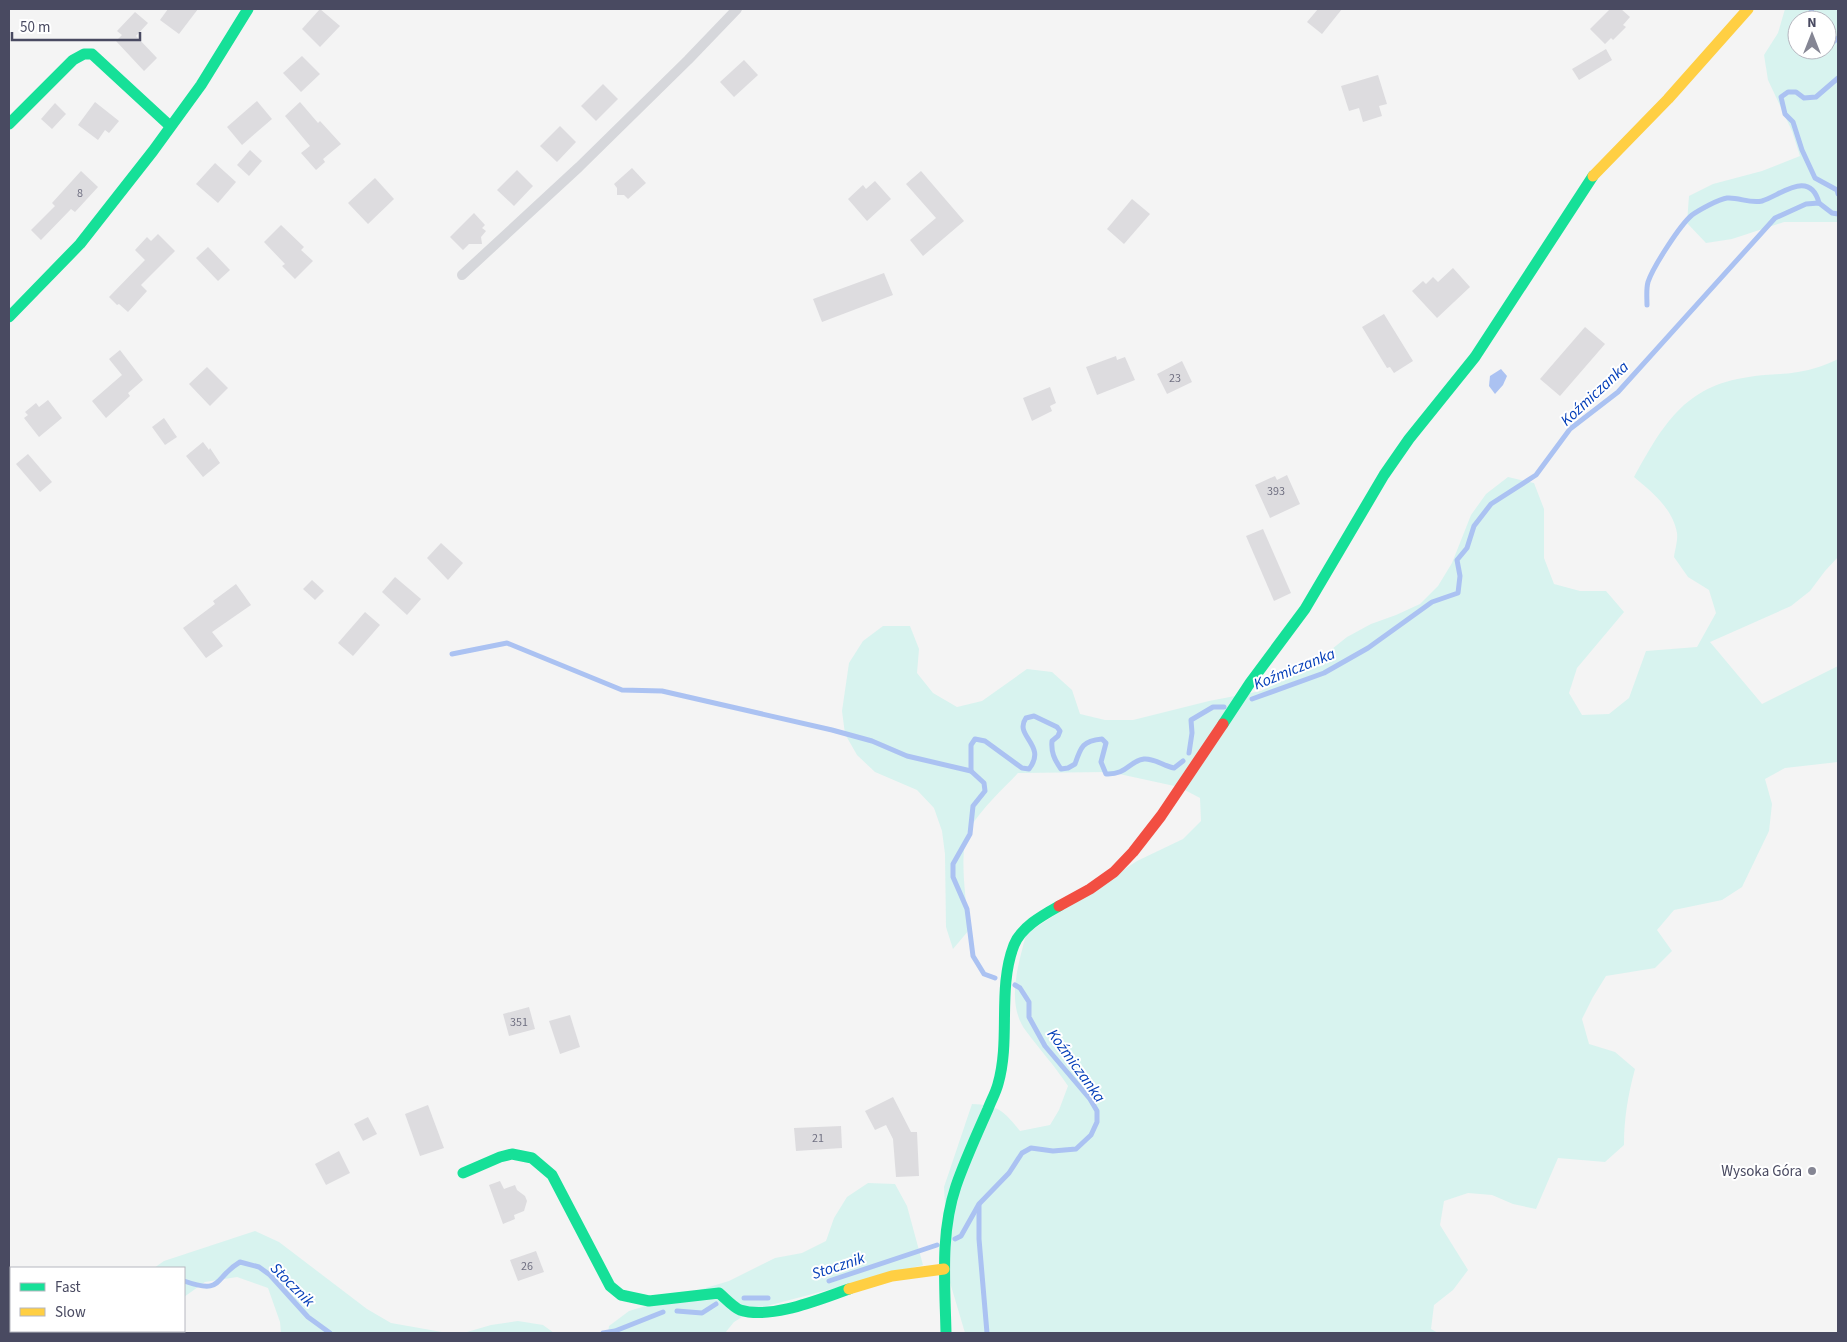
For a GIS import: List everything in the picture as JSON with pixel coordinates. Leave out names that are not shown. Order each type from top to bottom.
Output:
[{"type":"street","points":[[9,317],[80,244],[153,151],[201,85],[248,9]]},
{"type":"street","points":[[946,1333],[944,1269],[949,1215],[956,1187],[998,1084],[1002,1060],[1005,984],[1014,944],[1020,933],[1032,922],[1090,889],[1114,872],[1133,852],[1161,816],[1250,683],[1305,608],[1340,546],[1384,475],[1409,438],[1475,357],[1532,273],[1589,181],[1668,99],[1748,9]]},
{"type":"street","points":[[9,124],[73,60],[84,54],[92,54],[170,126]]},
{"type":"street","points":[[463,1173],[500,1157],[512,1154],[532,1158],[552,1175],[610,1286],[621,1295],[649,1301],[719,1293],[738,1309],[755,1313],[799,1306],[854,1286],[892,1276],[944,1269]]},
{"type":"lane","points":[[462,274],[579,167],[737,9]]},
{"type":"shaded area","points":[[1785,9],[1838,9],[1838,222],[1784,222],[1732,239],[1706,243],[1687,223],[1689,196],[1713,184],[1762,171],[1800,156],[1792,131],[1768,80],[1764,55],[1778,33]]},
{"type":"shaded area","points":[[1838,359],[1838,557],[1810,591],[1791,606],[1710,642],[1762,704],[1838,666],[1838,762],[1785,768],[1765,779],[1772,804],[1769,831],[1742,887],[1722,900],[1674,910],[1657,930],[1672,951],[1655,968],[1606,976],[1593,997],[1582,1019],[1589,1044],[1615,1052],[1635,1069],[1627,1107],[1624,1145],[1605,1162],[1558,1158],[1536,1209],[1513,1204],[1492,1195],[1468,1193],[1444,1201],[1440,1225],[1468,1270],[1453,1290],[1434,1305],[1431,1329],[1438,1333],[965,1333],[949,1279],[944,1187],[972,1104],[1000,1110],[1020,1131],[1050,1125],[1059,1110],[1068,1086],[1026,1031],[1016,1008],[1017,970],[1026,934],[1137,861],[1183,839],[1201,821],[1200,798],[1179,787],[1110,772],[1018,773],[981,813],[966,837],[963,863],[969,930],[953,949],[946,927],[945,854],[942,831],[934,808],[917,790],[875,772],[857,755],[845,734],[842,711],[849,663],[863,641],[883,626],[910,626],[919,649],[917,673],[933,693],[957,707],[982,701],[1027,669],[1052,672],[1072,690],[1080,714],[1105,720],[1133,720],[1209,701],[1261,691],[1307,669],[1347,637],[1371,624],[1420,604],[1438,586],[1452,563],[1471,515],[1486,494],[1508,477],[1534,483],[1544,509],[1544,558],[1554,584],[1580,591],[1606,591],[1624,612],[1577,668],[1569,693],[1582,715],[1609,714],[1629,698],[1646,651],[1697,647],[1716,613],[1709,590],[1688,577],[1674,557],[1677,533],[1671,516],[1661,502],[1634,477],[1655,441],[1678,411],[1708,389],[1749,377],[1808,370]]},
{"type":"shaded area","points":[[868,1183],[895,1184],[907,1206],[923,1265],[755,1309],[734,1322],[725,1333],[608,1333],[609,1326],[629,1311],[729,1281],[775,1258],[802,1253],[826,1241],[834,1218],[847,1197]]},
{"type":"shaded area","points":[[255,1231],[279,1242],[367,1309],[391,1323],[442,1332],[467,1332],[491,1325],[518,1321],[543,1325],[554,1333],[281,1333],[280,1322],[268,1288],[237,1277],[205,1282],[185,1296],[185,1267],[155,1267],[164,1261]]},
{"type":"shaded area","points":[[18,1332],[177,1332],[177,1333],[12,1333]]},
{"type":"water","points":[[1501,369],[1507,376],[1503,385],[1495,394],[1489,386],[1490,376]]},
{"type":"building","points":[[168,9],[198,9],[179,34],[160,20]]},
{"type":"building","points":[[320,9],[340,26],[320,47],[302,29]]},
{"type":"building","points":[[1318,9],[1342,9],[1322,34],[1307,22]]},
{"type":"building","points":[[1610,9],[1621,9],[1630,17],[1623,25],[1626,27],[1613,40],[1611,38],[1605,44],[1590,29]]},
{"type":"building","points":[[135,12],[148,23],[136,36],[157,58],[144,71],[116,41],[122,35],[117,31]]},
{"type":"building","points":[[1606,49],[1612,60],[1579,80],[1572,69]]},
{"type":"building","points":[[302,56],[320,74],[301,92],[283,73]]},
{"type":"building","points":[[744,60],[758,75],[734,97],[720,82]]},
{"type":"building","points":[[1378,75],[1387,104],[1379,106],[1382,116],[1363,122],[1359,108],[1349,111],[1341,86]]},
{"type":"building","points":[[603,84],[618,99],[596,121],[581,106]]},
{"type":"building","points":[[257,101],[272,119],[242,145],[227,127]]},
{"type":"building","points":[[95,102],[119,121],[109,133],[105,130],[98,140],[78,125]]},
{"type":"building","points":[[300,102],[318,123],[320,121],[341,144],[323,159],[325,162],[316,170],[301,153],[310,146],[285,116]]},
{"type":"building","points":[[55,103],[66,114],[52,129],[41,119]]},
{"type":"building","points":[[560,126],[576,142],[557,162],[540,146]]},
{"type":"building","points":[[250,150],[262,161],[249,176],[237,165]]},
{"type":"building","points":[[215,163],[236,182],[218,203],[196,184]]},
{"type":"building","points":[[632,168],[646,183],[628,199],[624,195],[617,195],[617,188],[614,184]]},
{"type":"building","points":[[517,170],[533,186],[514,206],[497,190]]},
{"type":"building","points":[[81,171],[98,187],[75,212],[71,209],[41,240],[31,230],[55,206],[52,203]]},
{"type":"building","points":[[921,171],[964,221],[923,256],[910,240],[936,218],[906,184]]},
{"type":"building","points":[[375,178],[394,199],[368,224],[348,203]]},
{"type":"building","points":[[875,181],[891,199],[867,221],[848,199],[863,185],[866,189]]},
{"type":"building","points":[[1132,199],[1150,214],[1124,244],[1107,229]]},
{"type":"building","points":[[474,213],[485,225],[482,228],[486,231],[481,237],[482,244],[469,244],[463,250],[450,237]]},
{"type":"building","points":[[281,225],[304,247],[301,250],[313,261],[295,279],[282,266],[285,264],[264,242]]},
{"type":"building","points":[[158,234],[175,251],[141,285],[147,291],[128,312],[109,297],[145,260],[135,250],[147,237],[151,241]]},
{"type":"building","points":[[208,247],[230,270],[218,281],[196,258]]},
{"type":"building","points":[[1453,268],[1470,287],[1437,318],[1412,291],[1423,281],[1426,284],[1433,277],[1438,282]]},
{"type":"building","points":[[884,273],[893,295],[822,322],[813,299]]},
{"type":"building","points":[[1384,314],[1413,361],[1394,373],[1390,367],[1387,368],[1362,327]]},
{"type":"building","points":[[1585,327],[1605,344],[1560,396],[1540,379]]},
{"type":"building","points":[[120,350],[143,380],[128,393],[130,396],[106,418],[92,401],[122,375],[109,359]]},
{"type":"building","points":[[1116,356],[1117,360],[1125,357],[1135,380],[1097,395],[1086,367]]},
{"type":"building","points":[[1182,361],[1192,382],[1167,394],[1157,374]]},
{"type":"building","points":[[207,367],[228,388],[210,406],[189,384]]},
{"type":"building","points":[[1050,387],[1056,403],[1050,406],[1052,411],[1032,421],[1023,398]]},
{"type":"building","points":[[48,400],[62,418],[39,437],[24,418],[28,415],[25,412],[36,403],[39,407]]},
{"type":"building","points":[[164,418],[177,437],[165,445],[152,427]]},
{"type":"building","points":[[203,442],[209,450],[210,448],[220,463],[203,477],[186,456]]},
{"type":"building","points":[[28,454],[52,482],[40,492],[16,464]]},
{"type":"building","points":[[1287,475],[1300,504],[1270,518],[1255,485],[1275,476],[1277,480]]},
{"type":"building","points":[[1263,529],[1291,593],[1274,601],[1246,536]]},
{"type":"building","points":[[441,543],[463,563],[448,580],[427,558]]},
{"type":"building","points":[[395,577],[421,599],[407,615],[382,592]]},
{"type":"building","points":[[312,580],[324,591],[315,600],[303,589]]},
{"type":"building","points":[[236,584],[251,605],[212,632],[223,646],[206,658],[183,628],[215,604],[213,601]]},
{"type":"building","points":[[365,612],[380,625],[353,656],[338,643]]},
{"type":"building","points":[[529,1007],[535,1029],[509,1036],[503,1014]]},
{"type":"building","points":[[570,1015],[580,1047],[560,1054],[549,1021]]},
{"type":"building","points":[[893,1097],[911,1132],[917,1132],[919,1176],[896,1177],[893,1139],[886,1125],[875,1130],[865,1111]]},
{"type":"building","points":[[428,1105],[444,1148],[420,1156],[405,1114]]},
{"type":"building","points":[[368,1117],[377,1134],[363,1141],[354,1124]]},
{"type":"building","points":[[841,1126],[842,1148],[796,1151],[794,1128]]},
{"type":"building","points":[[339,1151],[350,1173],[326,1185],[315,1164]]},
{"type":"building","points":[[500,1181],[504,1189],[515,1185],[527,1201],[524,1211],[514,1215],[515,1219],[503,1224],[489,1185]]},
{"type":"building","points":[[536,1251],[544,1272],[518,1281],[510,1260]]},
{"type":"waterway","name":"Koźmiczanka","points":[[1838,78],[1816,97],[1804,98],[1796,92],[1788,92],[1781,97],[1785,114],[1793,122],[1802,150],[1815,178],[1837,190],[1838,194]]},
{"type":"waterway","points":[[1647,305],[1647,285],[1655,267],[1687,220],[1699,210],[1727,198],[1753,202],[1762,201],[1786,190],[1802,186],[1809,188],[1815,193],[1819,203]]},
{"type":"waterway","name":"Koźmiczanka","points":[[1252,699],[1324,673],[1368,648],[1432,602],[1458,593],[1460,576],[1457,560],[1467,548],[1474,526],[1491,504],[1536,475],[1570,429],[1618,392],[1775,218],[1806,204],[1819,203],[1832,213],[1838,214]]},
{"type":"waterway","points":[[452,654],[507,643],[622,690],[662,691],[832,730],[872,741],[907,756],[971,771]]},
{"type":"waterway","name":"Koźmiczanka","points":[[1189,753],[1192,733],[1191,720],[1213,707],[1224,707]]},
{"type":"waterway","name":"Koźmiczanka","points":[[995,978],[984,974],[973,956],[967,909],[953,877],[953,864],[970,834],[973,806],[985,791],[984,783],[971,771],[971,745],[975,739],[985,741],[1022,768],[1029,769],[1034,761],[1035,753],[1026,736],[1023,724],[1026,718],[1034,716],[1057,727],[1060,731],[1058,736],[1052,741],[1052,749],[1056,762],[1061,769],[1075,764],[1081,749],[1087,743],[1102,739],[1106,743],[1101,762],[1106,774],[1119,772],[1144,759],[1174,768],[1183,761]]},
{"type":"waterway","name":"Koźmiczanka","points":[[955,1239],[961,1236],[979,1204],[1009,1173],[1022,1153],[1031,1148],[1053,1151],[1076,1149],[1091,1135],[1097,1122],[1097,1111],[1090,1099],[1045,1046],[1029,1017],[1029,1002],[1020,988],[1015,985]]},
{"type":"waterway","name":"Koźmiczanka","points":[[979,1205],[979,1239],[987,1333]]},
{"type":"waterway","name":"Stocznik","points":[[829,1281],[937,1245]]},
{"type":"waterway","name":"Stocznik","points":[[185,1281],[197,1285],[212,1285],[217,1283],[231,1268],[240,1262],[259,1267],[270,1275],[308,1317],[330,1333]]},
{"type":"waterway","name":"Stocznik","points":[[744,1298],[768,1298]]},
{"type":"waterway","name":"Stocznik","points":[[677,1311],[702,1313],[716,1304]]},
{"type":"waterway","name":"Stocznik","points":[[603,1333],[615,1331],[663,1312]]},
{"type":"traffic: fast","points":[[9,317],[80,244],[153,151],[201,85],[248,9]]},
{"type":"traffic: fast","points":[[9,124],[73,60],[84,54],[92,54],[170,126]]},
{"type":"traffic: fast","points":[[1223,724],[1250,683],[1305,609],[1384,475],[1409,439],[1475,357],[1593,176]]},
{"type":"traffic: fast","points":[[946,1333],[945,1259],[951,1204],[971,1147],[998,1084],[1004,1049],[1005,996],[1009,962],[1017,939],[1027,927],[1059,906]]},
{"type":"traffic: fast","points":[[463,1173],[500,1157],[512,1154],[532,1158],[552,1175],[610,1286],[621,1295],[649,1301],[719,1293],[740,1310],[766,1312],[810,1303],[849,1289]]},
{"type":"traffic: slow","points":[[1593,176],[1668,99],[1748,9]]},
{"type":"traffic: slow","points":[[849,1289],[892,1276],[944,1269]]},
{"type":"traffic: jam","points":[[1059,906],[1090,889],[1114,872],[1133,852],[1161,816],[1223,724]]},
{"type":"place","name":"Wysoka Góra","points":[[1812,1171]]}]
